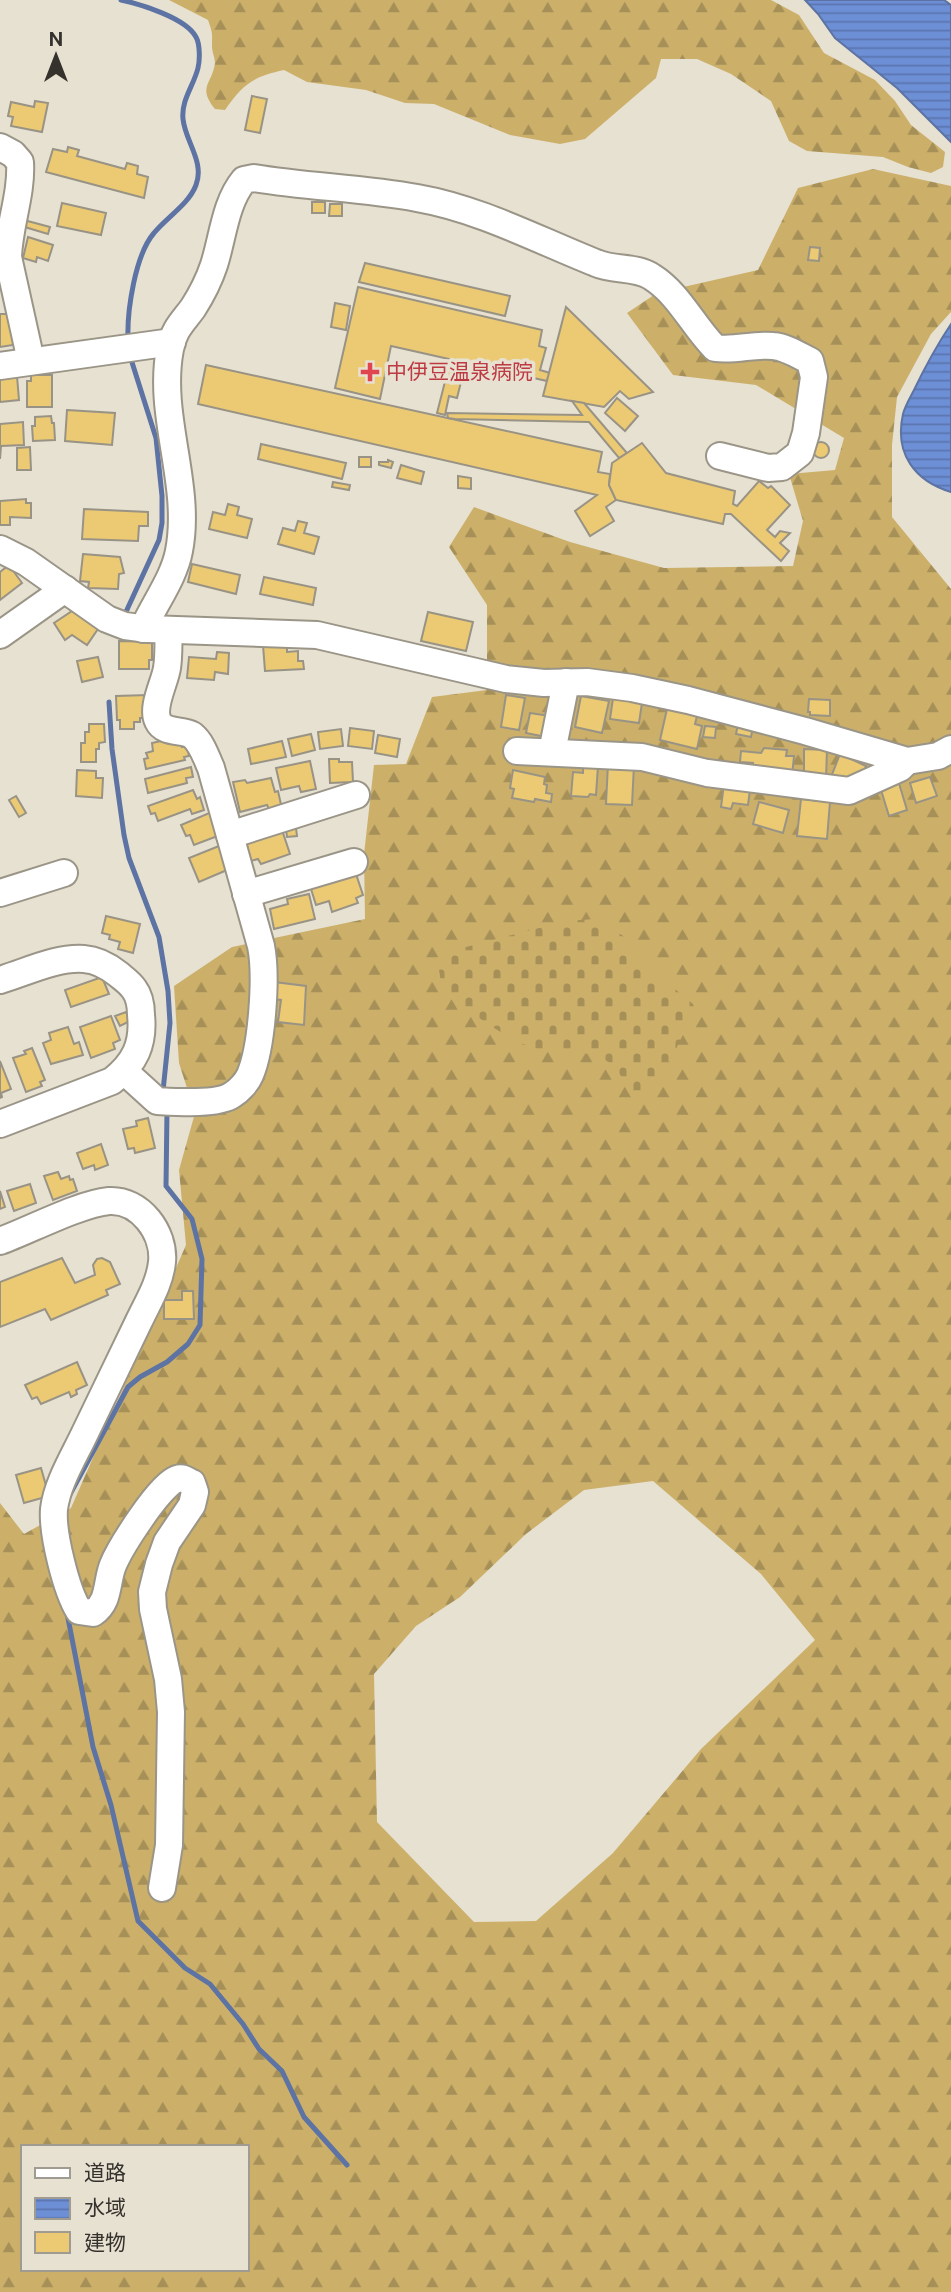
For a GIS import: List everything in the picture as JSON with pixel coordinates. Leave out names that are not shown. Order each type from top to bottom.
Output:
[{"type":"street","points":[[0,147],[13,154],[20,162],[16,204],[4,249],[31,361]]},
{"type":"street","points":[[124,1071],[157,1101],[223,1099],[231,1096],[249,1077],[258,1037],[264,964],[211,768],[202,747],[190,734],[173,731],[157,721],[159,696],[167,667],[156,629],[182,532],[180,483],[167,382],[172,342],[177,326],[191,311],[208,281],[234,194],[244,180],[254,178],[417,198],[454,207],[513,228],[604,267],[638,270],[652,276],[670,291],[715,348],[729,350],[774,345],[791,350],[810,361],[814,377],[806,433],[800,453],[782,467],[768,468],[720,456]]},
{"type":"street","points":[[0,366],[172,342]]},
{"type":"street","points":[[0,549],[26,562],[107,619],[125,626],[317,635],[506,679],[544,683],[587,682],[632,688],[806,731],[906,761],[938,756],[951,749]]},
{"type":"street","points":[[0,635],[65,589]]},
{"type":"street","points":[[552,752],[566,682]]},
{"type":"street","points":[[517,751],[642,757],[707,773],[849,791],[900,768],[906,761]]},
{"type":"street","points":[[230,835],[356,795]]},
{"type":"street","points":[[246,894],[355,862]]},
{"type":"street","points":[[0,893],[64,873]]},
{"type":"street","points":[[0,980],[60,960],[98,961],[129,983],[141,1002],[141,1042],[136,1055],[124,1071],[112,1081],[0,1124]]},
{"type":"street","points":[[0,1241],[108,1201],[130,1205],[140,1211],[160,1240],[163,1260],[153,1292],[71,1463],[55,1503],[55,1534],[72,1600],[79,1611],[93,1614],[104,1604],[111,1569],[120,1549],[158,1495],[174,1480],[183,1478],[192,1483],[195,1492],[192,1505],[167,1542],[152,1592],[155,1622],[169,1679],[171,1712],[169,1845],[162,1888]]},
{"type":"green space","points":[[169,0],[771,0],[799,15],[824,53],[875,80],[895,101],[911,125],[945,152],[943,167],[931,173],[883,157],[807,151],[789,141],[771,101],[731,74],[697,59],[661,59],[656,78],[585,139],[560,144],[510,135],[434,104],[405,103],[366,90],[307,82],[284,70],[256,79],[237,94],[225,110],[215,109],[206,90],[215,63],[208,20]]},
{"type":"green space","points":[[873,169],[951,186],[951,312],[931,334],[897,397],[892,445],[892,517],[951,589],[951,2292],[0,2292],[0,1503],[24,1534],[71,1508],[186,1245],[179,1170],[195,1113],[179,1063],[174,986],[232,947],[365,919],[364,854],[374,765],[406,764],[432,697],[487,690],[487,605],[449,547],[474,507],[570,542],[664,568],[793,566],[803,521],[789,474],[835,470],[844,438],[756,385],[673,375],[627,313],[657,293],[758,270],[798,188]],"holes":[[[653,1481],[761,1574],[815,1640],[701,1749],[613,1853],[536,1921],[474,1922],[377,1822],[374,1674],[416,1626],[460,1597],[526,1534],[584,1490]]]},
{"type":"green space","points":[[595,919],[625,937],[634,955],[693,1004],[695,1010],[673,1055],[643,1098],[641,1109],[616,1069],[603,1058],[585,1053],[546,1051],[525,1045],[480,1018],[448,996],[442,988],[437,958],[443,953],[566,921]]},
{"type":"water","points":[[805,0],[944,0],[951,5],[951,142],[897,88],[835,38]]},
{"type":"water","points":[[951,324],[951,492],[927,481],[910,464],[902,442],[901,428],[906,405]]},
{"type":"building","points":[[252,96],[267,99],[260,133],[245,130]]},
{"type":"building","points":[[35,101],[48,103],[42,132],[11,126],[13,117],[8,116],[11,102],[34,107]]},
{"type":"building","points":[[68,147],[79,150],[77,156],[125,169],[127,163],[138,166],[137,174],[148,177],[144,198],[46,172],[53,149],[67,152]]},
{"type":"building","points":[[312,202],[325,202],[325,213],[312,213]]},
{"type":"building","points":[[62,203],[106,213],[101,235],[57,226]]},
{"type":"building","points":[[330,204],[342,204],[342,216],[329,216]]},
{"type":"building","points":[[20,219],[50,227],[48,234],[18,225]]},
{"type":"building","points":[[28,237],[53,245],[48,261],[37,257],[36,262],[23,258]]},
{"type":"building","points":[[810,247],[820,248],[819,261],[808,260]]},
{"type":"building","points":[[365,263],[510,296],[505,316],[359,282]]},
{"type":"building","points":[[358,287],[542,330],[539,346],[546,348],[540,370],[550,373],[547,381],[391,346],[380,399],[335,388]]},
{"type":"building","points":[[335,303],[350,306],[346,330],[331,327]]},
{"type":"building","points":[[566,307],[653,392],[629,399],[620,391],[604,407],[543,396]]},
{"type":"building","points":[[0,314],[12,314],[13,345],[0,347]]},
{"type":"building","points":[[450,362],[465,366],[457,398],[449,396],[445,415],[437,413]]},
{"type":"building","points":[[206,365],[602,452],[598,472],[610,474],[609,485],[616,500],[606,507],[614,521],[590,536],[575,511],[597,495],[198,404]]},
{"type":"building","points":[[31,375],[52,375],[52,407],[27,407],[27,381],[31,381]]},
{"type":"building","points":[[17,376],[19,400],[0,402],[0,378]]},
{"type":"building","points":[[617,398],[638,416],[625,431],[605,413]]},
{"type":"building","points":[[572,401],[584,403],[627,453],[619,458],[589,422],[455,419],[448,418],[447,413],[582,415]]},
{"type":"building","points":[[67,410],[115,413],[112,445],[65,441]]},
{"type":"building","points":[[51,416],[55,440],[33,441],[32,426],[35,426],[35,417]]},
{"type":"building","points":[[23,422],[24,445],[1,446],[0,459],[0,424]]},
{"type":"building","points":[[821,442],[829,450],[821,458],[813,450]]},
{"type":"building","points":[[642,443],[666,473],[735,491],[733,504],[737,506],[759,481],[768,488],[771,486],[790,505],[767,530],[775,537],[780,531],[790,533],[780,543],[789,551],[781,561],[731,514],[725,514],[723,524],[616,500],[609,485],[612,463]]},
{"type":"building","points":[[261,444],[346,463],[342,479],[258,459]]},
{"type":"building","points":[[30,447],[31,470],[17,470],[17,448]]},
{"type":"building","points":[[359,457],[371,457],[371,467],[359,467]]},
{"type":"building","points":[[379,462],[393,462],[391,468],[379,465]]},
{"type":"building","points":[[401,465],[424,472],[421,484],[397,478]]},
{"type":"building","points":[[458,476],[471,478],[471,489],[458,488]]},
{"type":"building","points":[[333,482],[350,485],[349,490],[332,487]]},
{"type":"building","points":[[26,499],[26,503],[31,503],[31,518],[10,517],[10,525],[0,525],[0,501]]},
{"type":"building","points":[[228,504],[239,507],[237,515],[252,519],[247,538],[209,529],[213,512],[225,515]]},
{"type":"building","points":[[84,509],[148,512],[148,526],[139,526],[138,541],[82,539]]},
{"type":"building","points":[[298,521],[307,523],[304,533],[319,537],[314,554],[278,544],[283,528],[295,531]]},
{"type":"building","points":[[83,554],[120,557],[124,573],[119,574],[118,589],[88,588],[89,582],[80,581]]},
{"type":"building","points":[[192,564],[240,575],[236,594],[188,582]]},
{"type":"building","points":[[9,565],[22,583],[0,600],[0,572]]},
{"type":"building","points":[[264,577],[316,588],[313,605],[260,594]]},
{"type":"building","points":[[75,609],[100,626],[87,645],[72,635],[65,640],[54,623]]},
{"type":"building","points":[[428,612],[473,622],[466,651],[421,641]]},
{"type":"building","points":[[119,641],[152,642],[149,669],[119,669]]},
{"type":"building","points":[[287,644],[287,652],[298,651],[298,661],[303,661],[304,669],[265,671],[263,645]]},
{"type":"building","points":[[217,652],[229,653],[228,674],[215,672],[214,680],[187,678],[189,657],[216,659]]},
{"type":"building","points":[[98,657],[103,677],[82,682],[77,661]]},
{"type":"building","points":[[148,695],[148,718],[140,718],[140,722],[134,722],[134,729],[120,729],[116,696]]},
{"type":"building","points":[[506,695],[525,698],[519,730],[501,727]]},
{"type":"building","points":[[581,696],[609,701],[602,733],[575,727]]},
{"type":"building","points":[[613,698],[642,703],[639,723],[610,719]]},
{"type":"building","points":[[809,699],[830,700],[830,716],[810,715]]},
{"type":"building","points":[[667,709],[697,716],[695,724],[702,726],[697,749],[660,740]]},
{"type":"building","points":[[530,713],[550,716],[546,737],[526,733]]},
{"type":"building","points":[[89,724],[104,724],[105,742],[99,743],[99,749],[96,749],[96,762],[81,762],[81,743],[85,743],[85,732],[89,732]]},
{"type":"building","points":[[738,724],[753,727],[751,737],[736,734]]},
{"type":"building","points":[[705,726],[716,727],[715,738],[703,737]]},
{"type":"building","points":[[350,728],[374,731],[372,749],[348,746]]},
{"type":"building","points":[[341,729],[343,746],[320,749],[318,732]]},
{"type":"building","points":[[311,734],[315,750],[292,756],[288,739]]},
{"type":"building","points":[[378,735],[400,739],[397,757],[375,753]]},
{"type":"building","points":[[179,737],[182,747],[187,746],[189,756],[184,757],[185,760],[146,769],[144,759],[148,758],[146,753],[153,751],[152,743]]},
{"type":"building","points":[[282,741],[286,757],[251,764],[248,749]]},
{"type":"building","points":[[764,748],[787,750],[786,756],[794,756],[792,776],[752,772],[753,763],[740,762],[741,751],[761,753]]},
{"type":"building","points":[[804,749],[827,750],[826,778],[804,777]]},
{"type":"building","points":[[840,754],[866,766],[861,779],[831,777]]},
{"type":"building","points":[[329,759],[352,762],[353,782],[330,783]]},
{"type":"building","points":[[310,761],[316,789],[301,792],[299,786],[281,790],[276,768]]},
{"type":"building","points":[[608,764],[634,765],[632,805],[606,804]]},
{"type":"building","points":[[583,765],[598,766],[596,795],[571,796],[573,772],[583,773]]},
{"type":"building","points":[[191,767],[193,777],[186,778],[187,783],[148,793],[145,779]]},
{"type":"building","points":[[77,770],[96,771],[96,778],[103,778],[102,798],[76,796]]},
{"type":"building","points":[[513,770],[545,777],[546,793],[552,794],[551,802],[512,798],[514,789],[510,788]]},
{"type":"building","points":[[930,777],[937,796],[916,803],[910,783]]},
{"type":"building","points":[[271,778],[275,792],[278,791],[282,809],[270,811],[267,805],[240,812],[233,782],[245,780],[247,783]]},
{"type":"building","points":[[898,780],[907,810],[889,816],[881,790]]},
{"type":"building","points":[[724,784],[750,790],[748,805],[733,803],[731,809],[721,807]]},
{"type":"building","points":[[193,790],[197,799],[200,797],[204,810],[192,814],[190,809],[158,821],[155,813],[151,814],[148,806]]},
{"type":"building","points":[[16,796],[26,813],[19,817],[9,800]]},
{"type":"building","points":[[801,799],[830,802],[827,839],[797,836]]},
{"type":"building","points":[[759,802],[789,810],[783,833],[753,824]]},
{"type":"building","points":[[214,811],[223,834],[194,845],[181,825]]},
{"type":"building","points":[[296,828],[297,836],[287,837],[286,829]]},
{"type":"building","points":[[282,830],[290,854],[261,864],[258,859],[251,861],[246,841]]},
{"type":"building","points":[[224,844],[227,870],[199,882],[189,858]]},
{"type":"building","points":[[356,874],[363,895],[356,898],[358,903],[332,912],[329,901],[316,905],[311,889]]},
{"type":"building","points":[[309,894],[315,919],[274,929],[270,909],[288,904],[287,899]]},
{"type":"building","points":[[106,916],[140,924],[133,953],[118,949],[120,942],[109,939],[110,935],[102,933]]},
{"type":"building","points":[[102,977],[109,994],[71,1007],[65,990]]},
{"type":"building","points":[[274,982],[306,986],[304,1025],[278,1022],[281,1000],[272,999]]},
{"type":"building","points":[[126,1012],[130,1021],[120,1026],[115,1016]]},
{"type":"building","points":[[111,1016],[120,1040],[113,1043],[115,1049],[91,1058],[80,1027]]},
{"type":"building","points":[[68,1027],[74,1044],[79,1042],[83,1055],[51,1064],[43,1043],[51,1040],[49,1033]]},
{"type":"building","points":[[32,1048],[45,1080],[40,1082],[42,1086],[26,1092],[13,1058],[26,1054],[24,1051]]},
{"type":"building","points":[[0,1061],[11,1089],[1,1093],[0,1098]]},
{"type":"building","points":[[148,1118],[155,1148],[135,1153],[134,1148],[128,1149],[123,1129],[137,1126],[136,1121]]},
{"type":"building","points":[[101,1144],[108,1165],[95,1170],[94,1165],[83,1169],[77,1153]]},
{"type":"building","points":[[58,1172],[61,1179],[69,1176],[70,1180],[73,1179],[77,1191],[53,1200],[44,1176]]},
{"type":"building","points":[[30,1184],[36,1203],[14,1211],[7,1191]]},
{"type":"building","points":[[0,1191],[5,1207],[0,1209]]},
{"type":"building","points":[[62,1258],[75,1283],[95,1275],[93,1265],[97,1259],[102,1258],[110,1262],[120,1284],[106,1290],[108,1295],[51,1320],[45,1309],[0,1327],[0,1282]]},
{"type":"building","points":[[182,1291],[193,1291],[194,1319],[164,1319],[164,1300],[182,1300]]},
{"type":"building","points":[[77,1362],[87,1385],[76,1390],[77,1394],[71,1397],[69,1392],[41,1404],[37,1397],[32,1399],[25,1385]]},
{"type":"building","points":[[41,1468],[49,1496],[24,1503],[16,1475]]},
{"type":"waterway","points":[[121,0],[150,8],[183,24],[196,37],[199,52],[198,68],[183,112],[198,168],[196,185],[183,204],[147,243],[137,269],[131,299],[128,339]]},
{"type":"waterway","points":[[125,614],[159,540],[162,523],[156,438],[130,356]]},
{"type":"waterway","points":[[109,702],[112,749],[124,835],[129,858],[159,937],[168,991],[170,1023],[163,1091]]},
{"type":"waterway","points":[[68,1498],[128,1387],[167,1362],[188,1344],[200,1325],[202,1259],[192,1219],[166,1186],[167,1110]]},
{"type":"waterway","points":[[67,1613],[93,1747],[111,1805],[138,1921],[185,1968],[210,1984],[243,2024],[259,2049],[282,2071],[304,2117],[347,2165]]},
{"type":"place","name":"中伊豆温泉病院","points":[[370,372]]}]
